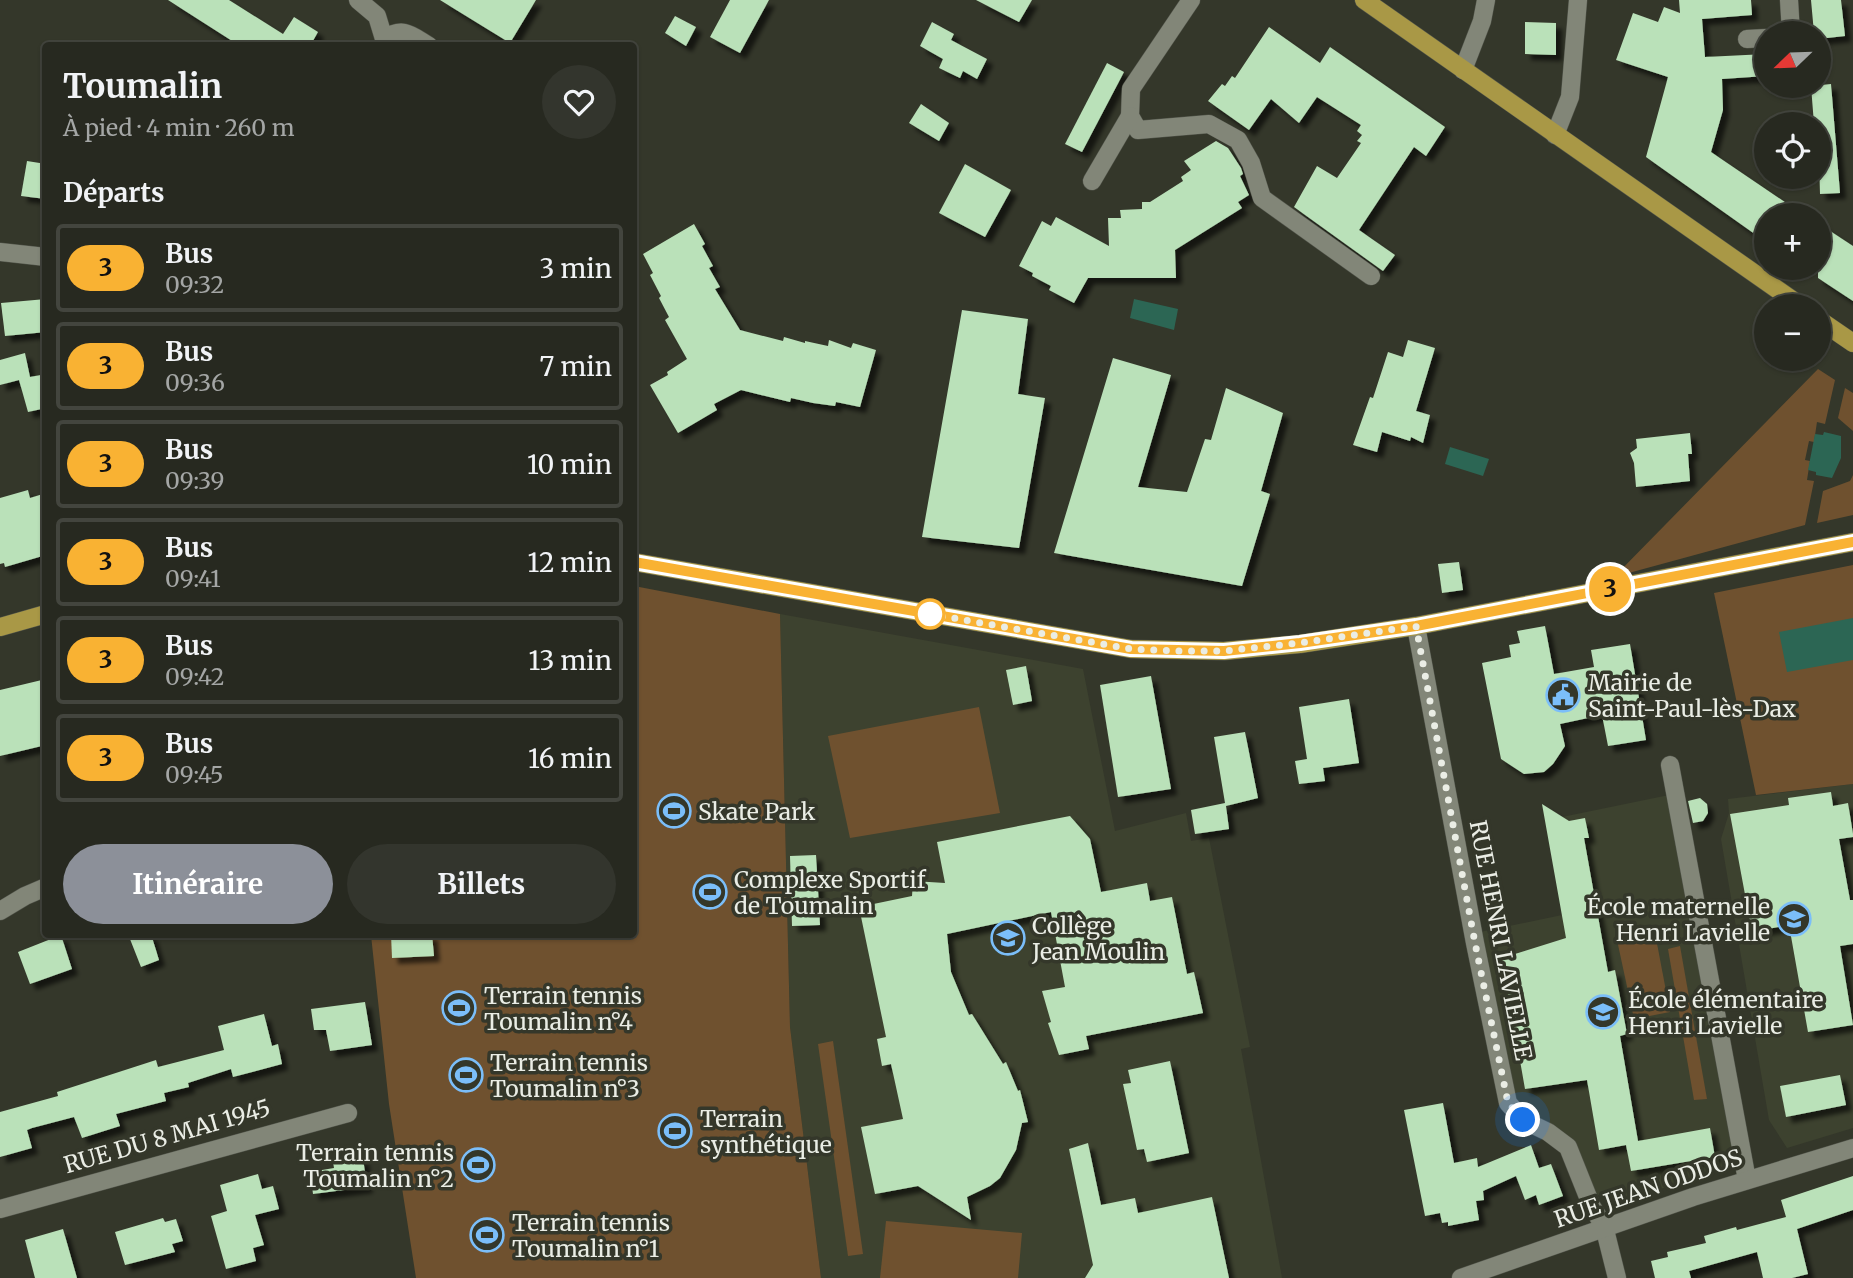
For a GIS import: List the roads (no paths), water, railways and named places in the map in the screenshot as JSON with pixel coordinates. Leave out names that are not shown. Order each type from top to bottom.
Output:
[{"type":"main road","points":[[1364,0],[1784,294]]},
{"type":"main road","points":[[1831,327],[1853,343]]},
{"type":"main road","points":[[637,563],[1131,649],[1224,651],[1416,626],[1853,542]]},
{"type":"main road","points":[[0,627],[42,615]]},
{"type":"street","points":[[358,0],[377,16],[382,42],[395,32],[407,33],[422,42]]},
{"type":"street","points":[[1092,181],[1129,116],[1131,89],[1191,0]]},
{"type":"street","points":[[1463,70],[1482,21],[1486,0]]},
{"type":"street","points":[[1555,135],[1570,97],[1578,0]]},
{"type":"street","points":[[1789,0],[1790,21]]},
{"type":"street","points":[[1747,39],[1754,39]]},
{"type":"street","points":[[1129,116],[1138,130],[1209,124],[1238,140],[1251,163],[1262,198],[1371,276]]},
{"type":"street","points":[[0,252],[42,257]]},
{"type":"street","name":"RUE HENRI LAVIELLE","points":[[1416,626],[1475,943],[1508,1103],[1523,1120],[1548,1132],[1568,1147],[1592,1207],[1604,1226],[1617,1278]]},
{"type":"street","points":[[1670,765],[1747,1180]]},
{"type":"street","points":[[0,911],[42,889]]},
{"type":"street","name":"RUE DU 8 MAI 1945","points":[[0,1209],[348,1112]]},
{"type":"street","name":"RUE JEAN ODDOS","points":[[1461,1278],[1604,1226],[1853,1148]]},
{"type":"place","name":"Mairie de Saint-Paul-lès-Dax","points":[[1563,695]]},
{"type":"place","name":"Skate Park","points":[[674,811]]},
{"type":"place","name":"Complexe Sportif de Toumalin","points":[[710,892]]},
{"type":"place","name":"École maternelle Henri Lavielle","points":[[1794,919]]},
{"type":"place","name":"Collège Jean Moulin","points":[[1008,938]]},
{"type":"place","name":"Terrain tennis Toumalin n°4","points":[[459,1008]]},
{"type":"place","name":"École élémentaire Henri Lavielle","points":[[1603,1012]]},
{"type":"place","name":"Terrain tennis Toumalin n°3","points":[[466,1075]]},
{"type":"place","name":"Terrain synthétique","points":[[675,1131]]},
{"type":"place","name":"Terrain tennis Toumalin n°2","points":[[478,1165]]},
{"type":"place","name":"Terrain tennis Toumalin n°1","points":[[487,1235]]}]
